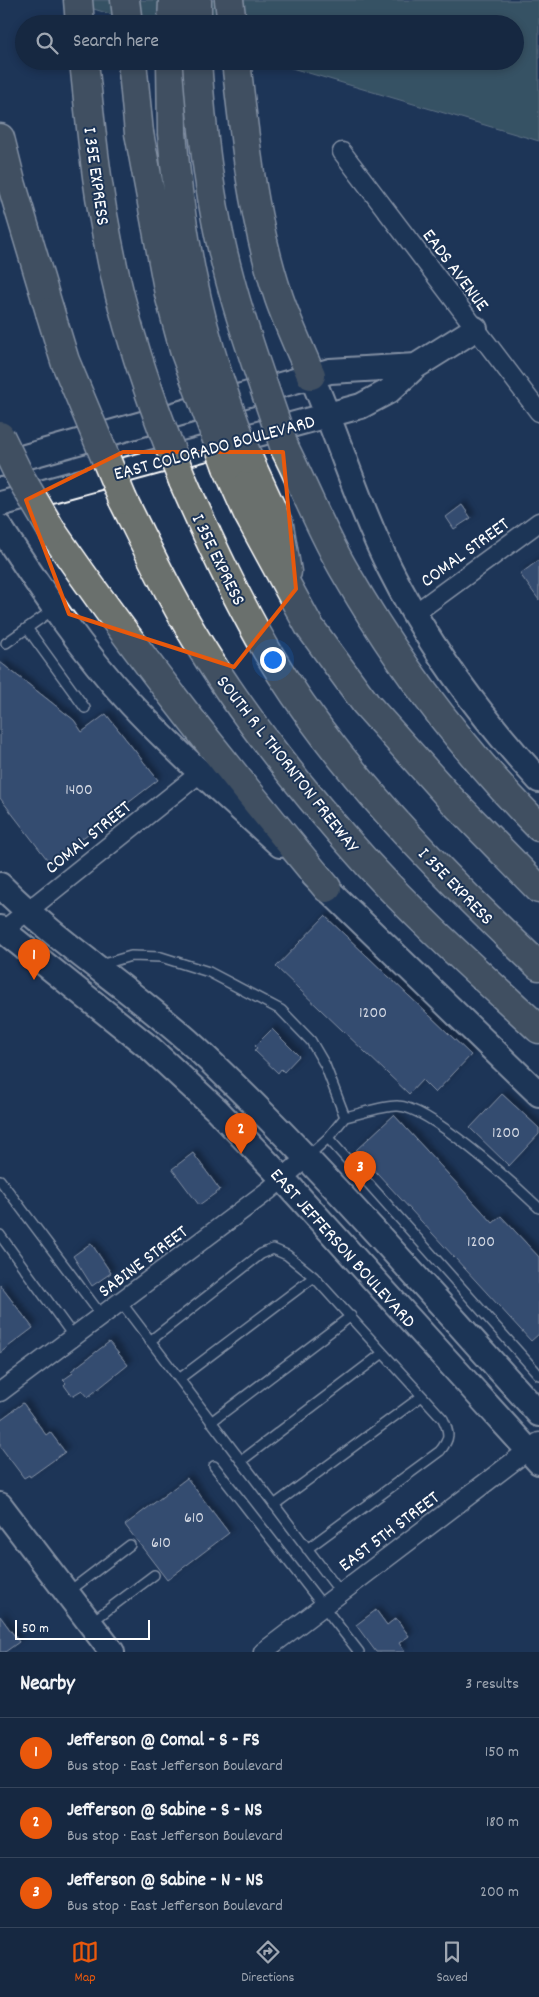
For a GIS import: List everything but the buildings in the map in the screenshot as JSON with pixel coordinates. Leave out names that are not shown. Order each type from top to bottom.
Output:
[{"type":"highway","points":[[78,0],[79,15]]},
{"type":"highway","points":[[126,0],[127,15]]},
{"type":"highway","points":[[172,15],[173,0]]},
{"type":"highway","points":[[197,0],[197,15]]},
{"type":"highway","points":[[229,0],[231,15]]},
{"type":"highway","name":"I 35E EXPRESS","points":[[85,70],[106,231],[127,322],[150,398],[182,481],[204,529],[267,651],[306,710],[339,754],[400,824],[478,908],[539,966]]},
{"type":"highway","points":[[133,70],[139,133],[169,294],[184,350],[238,463],[279,525],[291,593],[309,626],[366,704],[450,798],[539,889]]},
{"type":"highway","points":[[171,70],[173,141],[186,254],[202,328],[220,384],[238,463]]},
{"type":"highway","points":[[198,70],[200,105],[211,188],[228,274],[285,449],[345,573],[387,643],[440,717],[501,788],[539,827]]},
{"type":"highway","points":[[237,70],[249,177],[279,298],[311,375]]},
{"type":"highway","name":"SOUTH R L THORNTON FREEWAY","points":[[0,138],[5,174],[65,361],[123,500],[163,581],[209,659],[246,714],[295,778],[368,864],[470,965],[539,1029]]},
{"type":"highway","points":[[0,436],[19,475],[52,531],[101,602],[207,741],[327,888]]},
{"type":"main road","name":"EAST COLORADO BOULEVARD","points":[[0,504],[361,406],[389,391],[416,366],[475,330]]},
{"type":"main road","name":"EAST COLORADO BOULEVARD","points":[[0,464],[311,375],[330,371],[416,366]]},
{"type":"main road","points":[[311,375],[364,512],[414,614],[449,670],[490,724],[535,769]]},
{"type":"main road","points":[[0,527],[69,629],[131,703],[200,772],[327,888],[539,1094]]},
{"type":"main road","name":"EAST JEFFERSON BOULEVARD","points":[[0,885],[27,912],[98,966],[194,1046],[306,1158],[539,1414]]},
{"type":"main road","name":"EAST JEFFERSON BOULEVARD","points":[[1,931],[151,1049],[217,1110],[536,1451]]},
{"type":"main road","points":[[0,1505],[112,1652]]},
{"type":"street","name":"EADS AVENUE","points":[[342,152],[539,412]]},
{"type":"street","name":"COMAL STREET","points":[[414,614],[539,522]]},
{"type":"street","name":"COMAL STREET","points":[[1,931],[200,772]]},
{"type":"street","name":"SABINE STREET","points":[[0,1392],[283,1179],[306,1158]]},
{"type":"street","name":"EAST 5TH STREET","points":[[263,1652],[536,1451]]},
{"type":"lane","points":[[6,644],[54,608]]},
{"type":"lane","points":[[26,628],[85,708]]},
{"type":"lane","points":[[98,966],[131,956],[161,957],[209,972],[281,1010],[311,1041],[325,1065],[345,1117]]},
{"type":"lane","points":[[306,1158],[328,1138],[345,1117],[398,1106],[426,1115],[506,1177],[539,1208]]},
{"type":"lane","points":[[328,1138],[537,1368]]},
{"type":"lane","points":[[0,1180],[102,1316]]},
{"type":"lane","points":[[0,1236],[74,1337]]},
{"type":"lane","points":[[150,1341],[260,1254],[273,1249],[287,1255],[314,1277],[443,1419],[449,1431],[448,1441],[440,1451],[307,1549]]},
{"type":"lane","points":[[179,1379],[314,1277]]},
{"type":"lane","points":[[121,1302],[341,1593]]},
{"type":"lane","points":[[211,1422],[350,1316]]},
{"type":"lane","points":[[241,1461],[383,1352]]},
{"type":"lane","points":[[274,1505],[422,1396]]},
{"type":"lane","points":[[214,1466],[359,1652]]},
{"type":"lane","points":[[67,1593],[130,1545]]},
{"type":"lane","points":[[90,1623],[154,1575]]},
{"type":"highlighted area","points":[[123,452],[283,452],[296,589],[234,667],[69,614],[26,500]]},
{"type":"green space","points":[[64,0],[539,0],[539,141],[298,70],[524,70],[524,15],[113,15]]},
{"type":"place","name":"Jefferson @ Comal - S - FS","points":[[34,980]]},
{"type":"place","name":"Jefferson @ Sabine - S - NS","points":[[241,1154]]},
{"type":"place","name":"Jefferson @ Sabine - N - NS","points":[[360,1192]]}]
